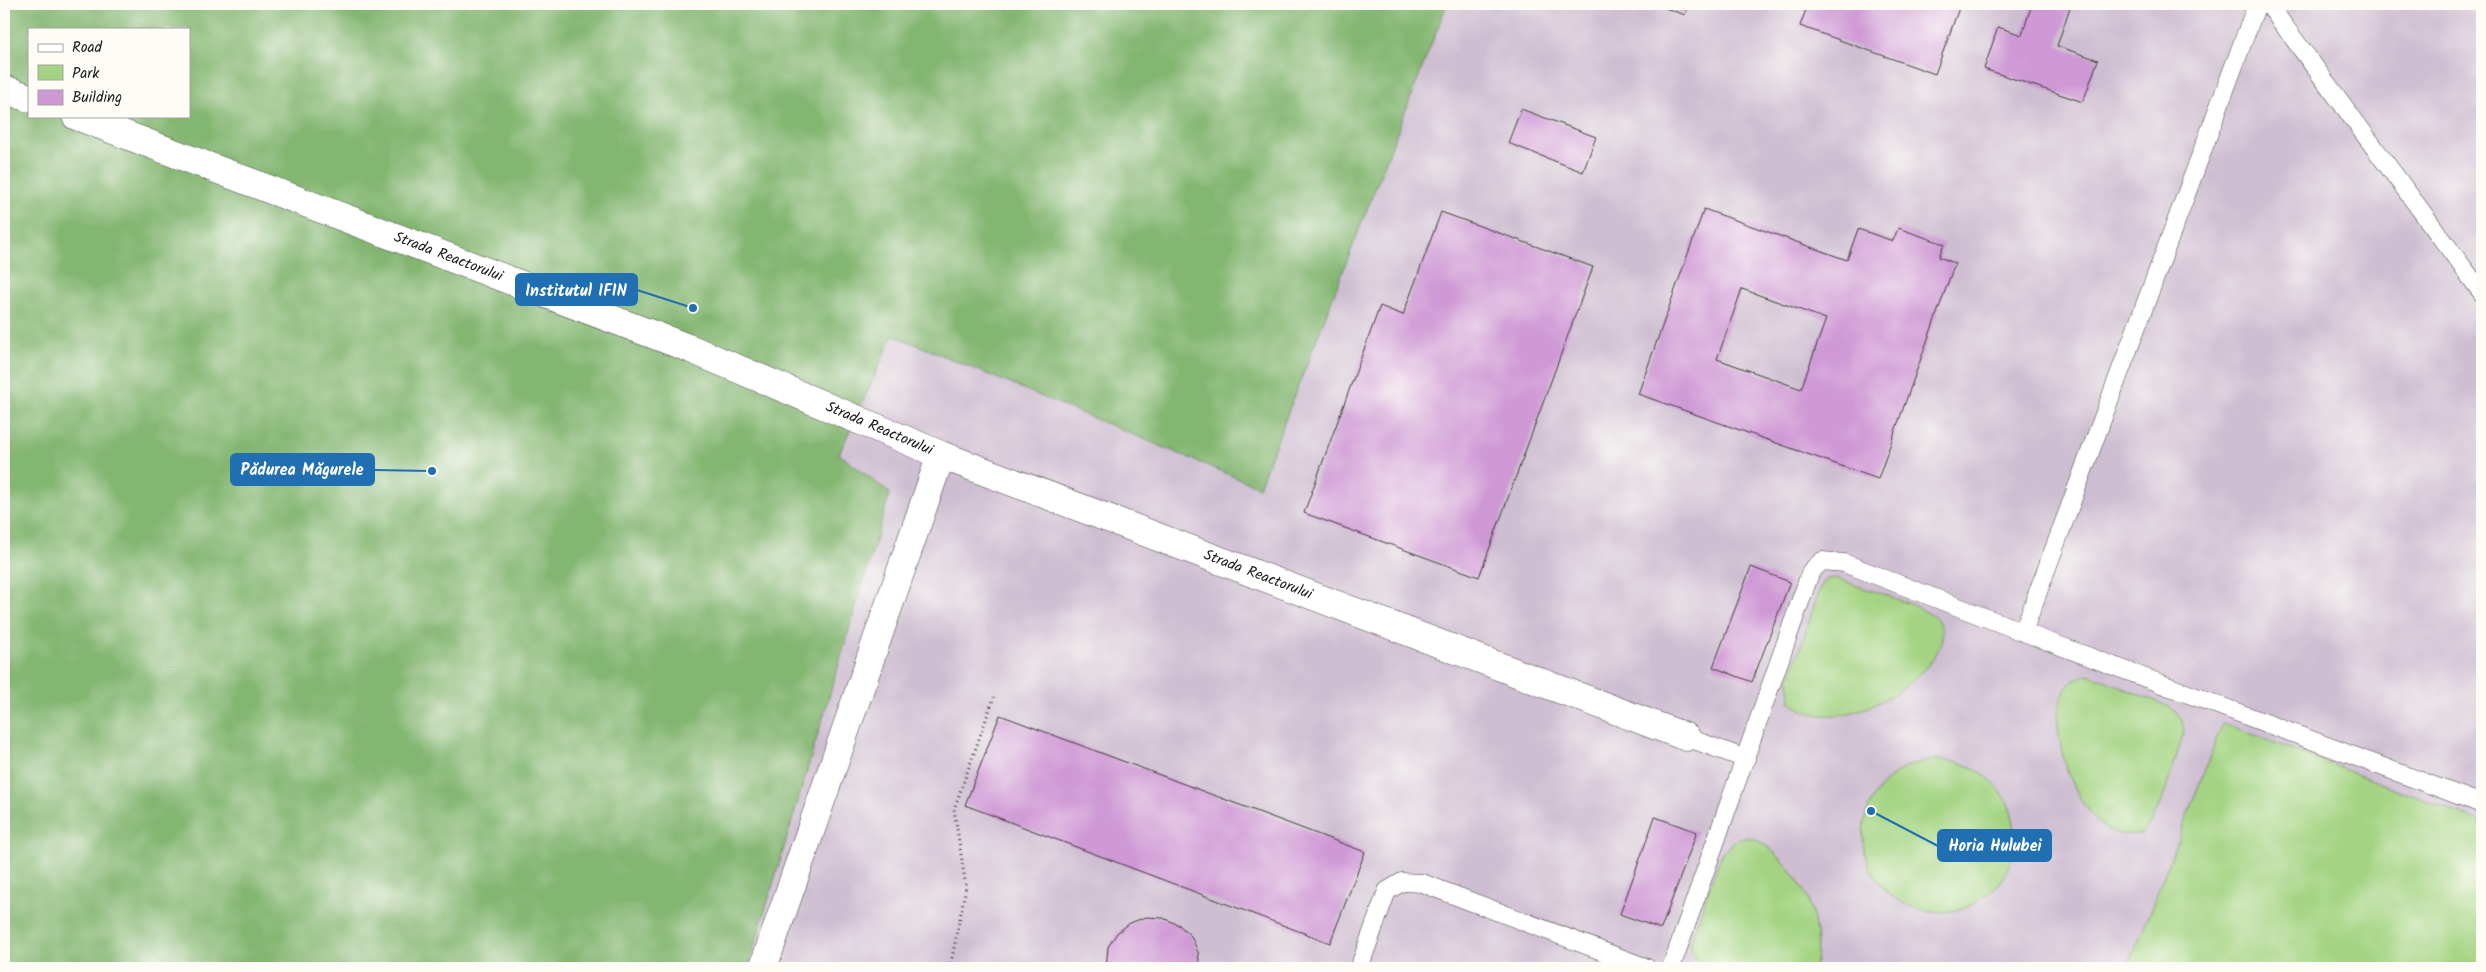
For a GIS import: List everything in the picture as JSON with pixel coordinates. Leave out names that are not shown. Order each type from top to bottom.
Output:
[{"type":"street","points":[[4,89],[28,98]]},
{"type":"street","name":"Strada Reactorului","points":[[81,118],[692,349],[941,455],[1686,736]]},
{"type":"street","points":[[763,968],[941,455]]},
{"type":"lane","points":[[2023,632],[2257,4]]},
{"type":"lane","points":[[2268,4],[2482,293]]},
{"type":"lane","points":[[1670,968],[1746,759],[1811,571],[1822,561],[1844,563],[2482,804]]},
{"type":"lane","points":[[1686,736],[1746,759]]},
{"type":"lane","points":[[1360,968],[1387,891],[1402,882],[1422,883],[1647,968]]},
{"type":"path","points":[[950,968],[966,887],[954,809],[994,697]]},
{"type":"shaded area","points":[[1447,4],[2482,4],[2482,968],[748,968],[890,493],[839,454],[893,335],[1259,487]]},
{"type":"green space","points":[[4,4],[1447,4],[1259,487],[893,335],[839,454],[890,493],[748,968],[4,968]]},
{"type":"green space","points":[[1835,578],[1915,606],[1934,617],[1942,633],[1937,652],[1921,672],[1898,691],[1871,706],[1842,714],[1814,714],[1791,702],[1789,680],[1821,586],[1827,579]]},
{"type":"green space","points":[[2089,674],[2172,708],[2183,721],[2184,732],[2168,785],[2157,811],[2142,834],[2112,832],[2096,820],[2082,801],[2070,777],[2062,750],[2058,724],[2061,701],[2070,683]]},
{"type":"green space","points":[[2223,723],[2482,822],[2482,968],[2128,968]]},
{"type":"green space","points":[[1939,760],[1954,761],[1968,766],[1993,782],[2009,807],[2014,821],[2014,851],[2009,865],[1993,890],[1968,906],[1954,911],[1939,912],[1924,911],[1910,906],[1885,890],[1869,865],[1864,851],[1863,836],[1864,821],[1869,807],[1885,782],[1910,766],[1924,761]]},
{"type":"green space","points":[[1740,838],[1753,838],[1771,850],[1786,865],[1799,883],[1808,900],[1815,925],[1817,951],[1815,968],[1710,968],[1694,957],[1690,943],[1722,852]]},
{"type":"green space","points":[[2057,959],[2073,962],[2081,968],[2006,968],[2037,961]]},
{"type":"building","points":[[1654,4],[1689,4],[1685,15]]},
{"type":"building","points":[[1808,4],[1948,4],[1959,8],[1935,74],[1800,26]]},
{"type":"building","points":[[2032,4],[2071,4],[2057,46],[2098,60],[2083,102],[1984,69],[1998,27],[2022,35]]},
{"type":"building","points":[[1521,109],[1596,137],[1583,172],[1508,143]]},
{"type":"building","points":[[1704,209],[1847,260],[1858,229],[1893,241],[1898,228],[1944,244],[1939,257],[1955,263],[1878,479],[1638,394]],"holes":[[[1742,289],[1826,319],[1801,389],[1717,359]]]},
{"type":"building","points":[[1441,212],[1593,267],[1479,577],[1304,513],[1380,306],[1403,315]]},
{"type":"building","points":[[1751,567],[1790,582],[1752,682],[1713,667]]},
{"type":"building","points":[[1000,715],[1365,852],[1330,943],[965,805]]},
{"type":"building","points":[[1655,817],[1697,832],[1661,929],[1620,914]]},
{"type":"building","points":[[1146,917],[1163,918],[1179,925],[1191,936],[1198,952],[1200,968],[1106,968],[1108,947],[1117,933],[1130,923]]},
{"type":"place","name":"Institutul IFIN","points":[[693,308]]},
{"type":"place","name":"Pădurea Măgurele","points":[[432,471]]},
{"type":"place","name":"Horia Hulubei","points":[[1871,811]]}]
